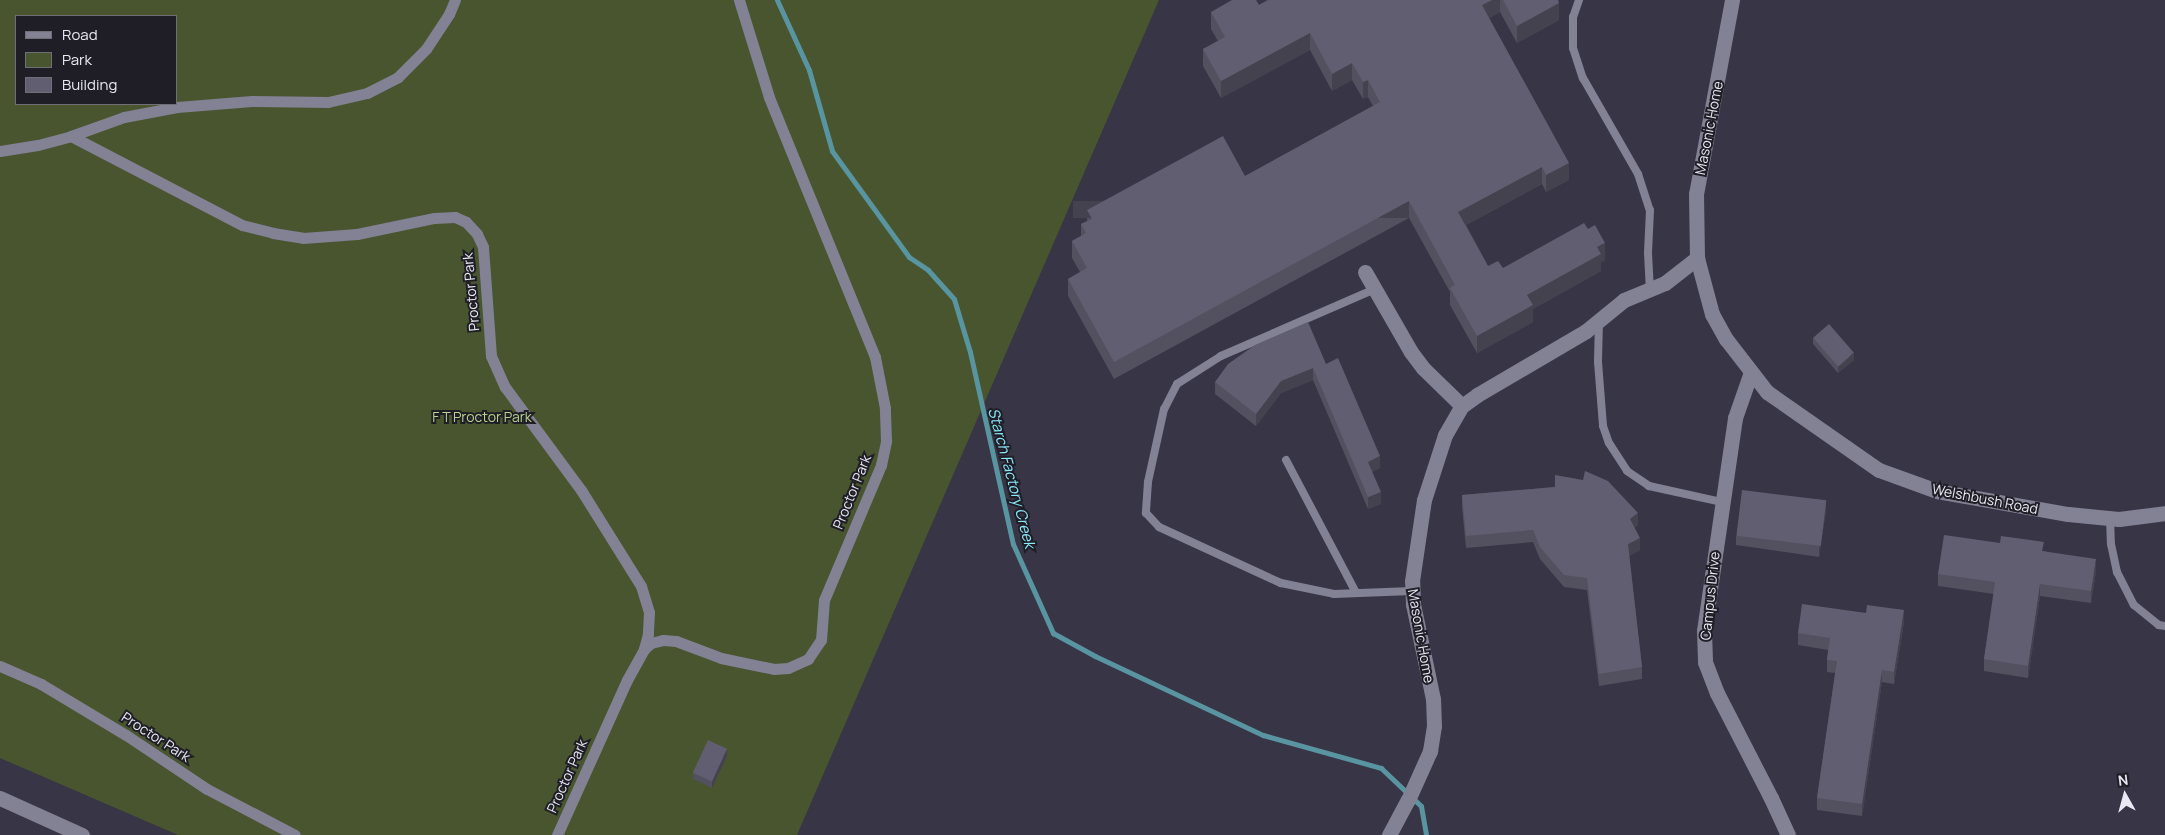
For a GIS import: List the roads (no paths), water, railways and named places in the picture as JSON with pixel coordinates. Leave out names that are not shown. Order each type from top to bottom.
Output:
[{"type":"street","points":[[0,151],[38,145],[71,136],[124,117],[177,107],[252,101],[328,102],[368,94],[398,77],[426,49],[449,14],[455,0]]},
{"type":"street","name":"Proctor Park","points":[[644,649],[651,643],[663,640],[676,641],[721,658],[774,669],[788,668],[808,659],[821,640],[824,600],[880,465],[886,441],[885,408],[874,357],[769,97],[739,0]]},
{"type":"street","name":"Masonic Home","points":[[1732,0],[1727,38],[1696,194],[1697,258],[1712,314],[1726,339],[1751,372]]},
{"type":"street","name":"Proctor Park","points":[[71,136],[242,225],[272,233],[303,238],[357,234],[434,218],[455,217],[466,222],[477,234],[483,247],[491,356],[505,387],[581,490],[641,586],[649,612],[648,634],[644,649],[557,835]]},
{"type":"street","name":"Masonic Home","points":[[1389,835],[1408,800],[1430,751],[1434,726],[1433,699],[1412,591],[1412,581],[1424,500],[1445,435],[1462,406],[1477,395],[1586,331],[1624,300],[1665,283],[1697,258]]},
{"type":"street","points":[[1365,272],[1423,368],[1462,406]]},
{"type":"street","name":"Campus Drive","points":[[1751,372],[1734,418],[1704,630],[1705,662],[1717,693],[1788,835]]},
{"type":"street","name":"Welshbush Road","points":[[1751,372],[1767,392],[1879,470],[1937,491],[2068,514],[2110,518],[2165,514]]},
{"type":"street","name":"Proctor Park","points":[[0,666],[41,684],[126,735],[207,789],[295,835]]},
{"type":"street","points":[[0,798],[82,835]]},
{"type":"lane","points":[[1579,0],[1573,17],[1573,48],[1582,78],[1638,174],[1650,210],[1648,253],[1650,289]]},
{"type":"lane","points":[[1375,289],[1221,356],[1177,384],[1164,409],[1148,482],[1146,513],[1159,527],[1281,583],[1334,594],[1412,591]]},
{"type":"lane","points":[[1599,320],[1598,362],[1603,426],[1609,443],[1627,471],[1650,486],[1722,502]]},
{"type":"lane","points":[[1286,460],[1356,593]]},
{"type":"lane","points":[[2110,518],[2117,572],[2125,589],[2134,605],[2159,624],[2165,626]]},
{"type":"waterway","name":"Starch Factory Creek","points":[[777,0],[809,70],[832,151],[909,257],[928,270],[954,299],[970,352],[1013,544],[1053,633],[1095,656],[1263,735],[1381,768],[1421,806],[1426,835]]},
{"type":"park label","name":"F T Proctor Park","points":[[482,417]]}]
